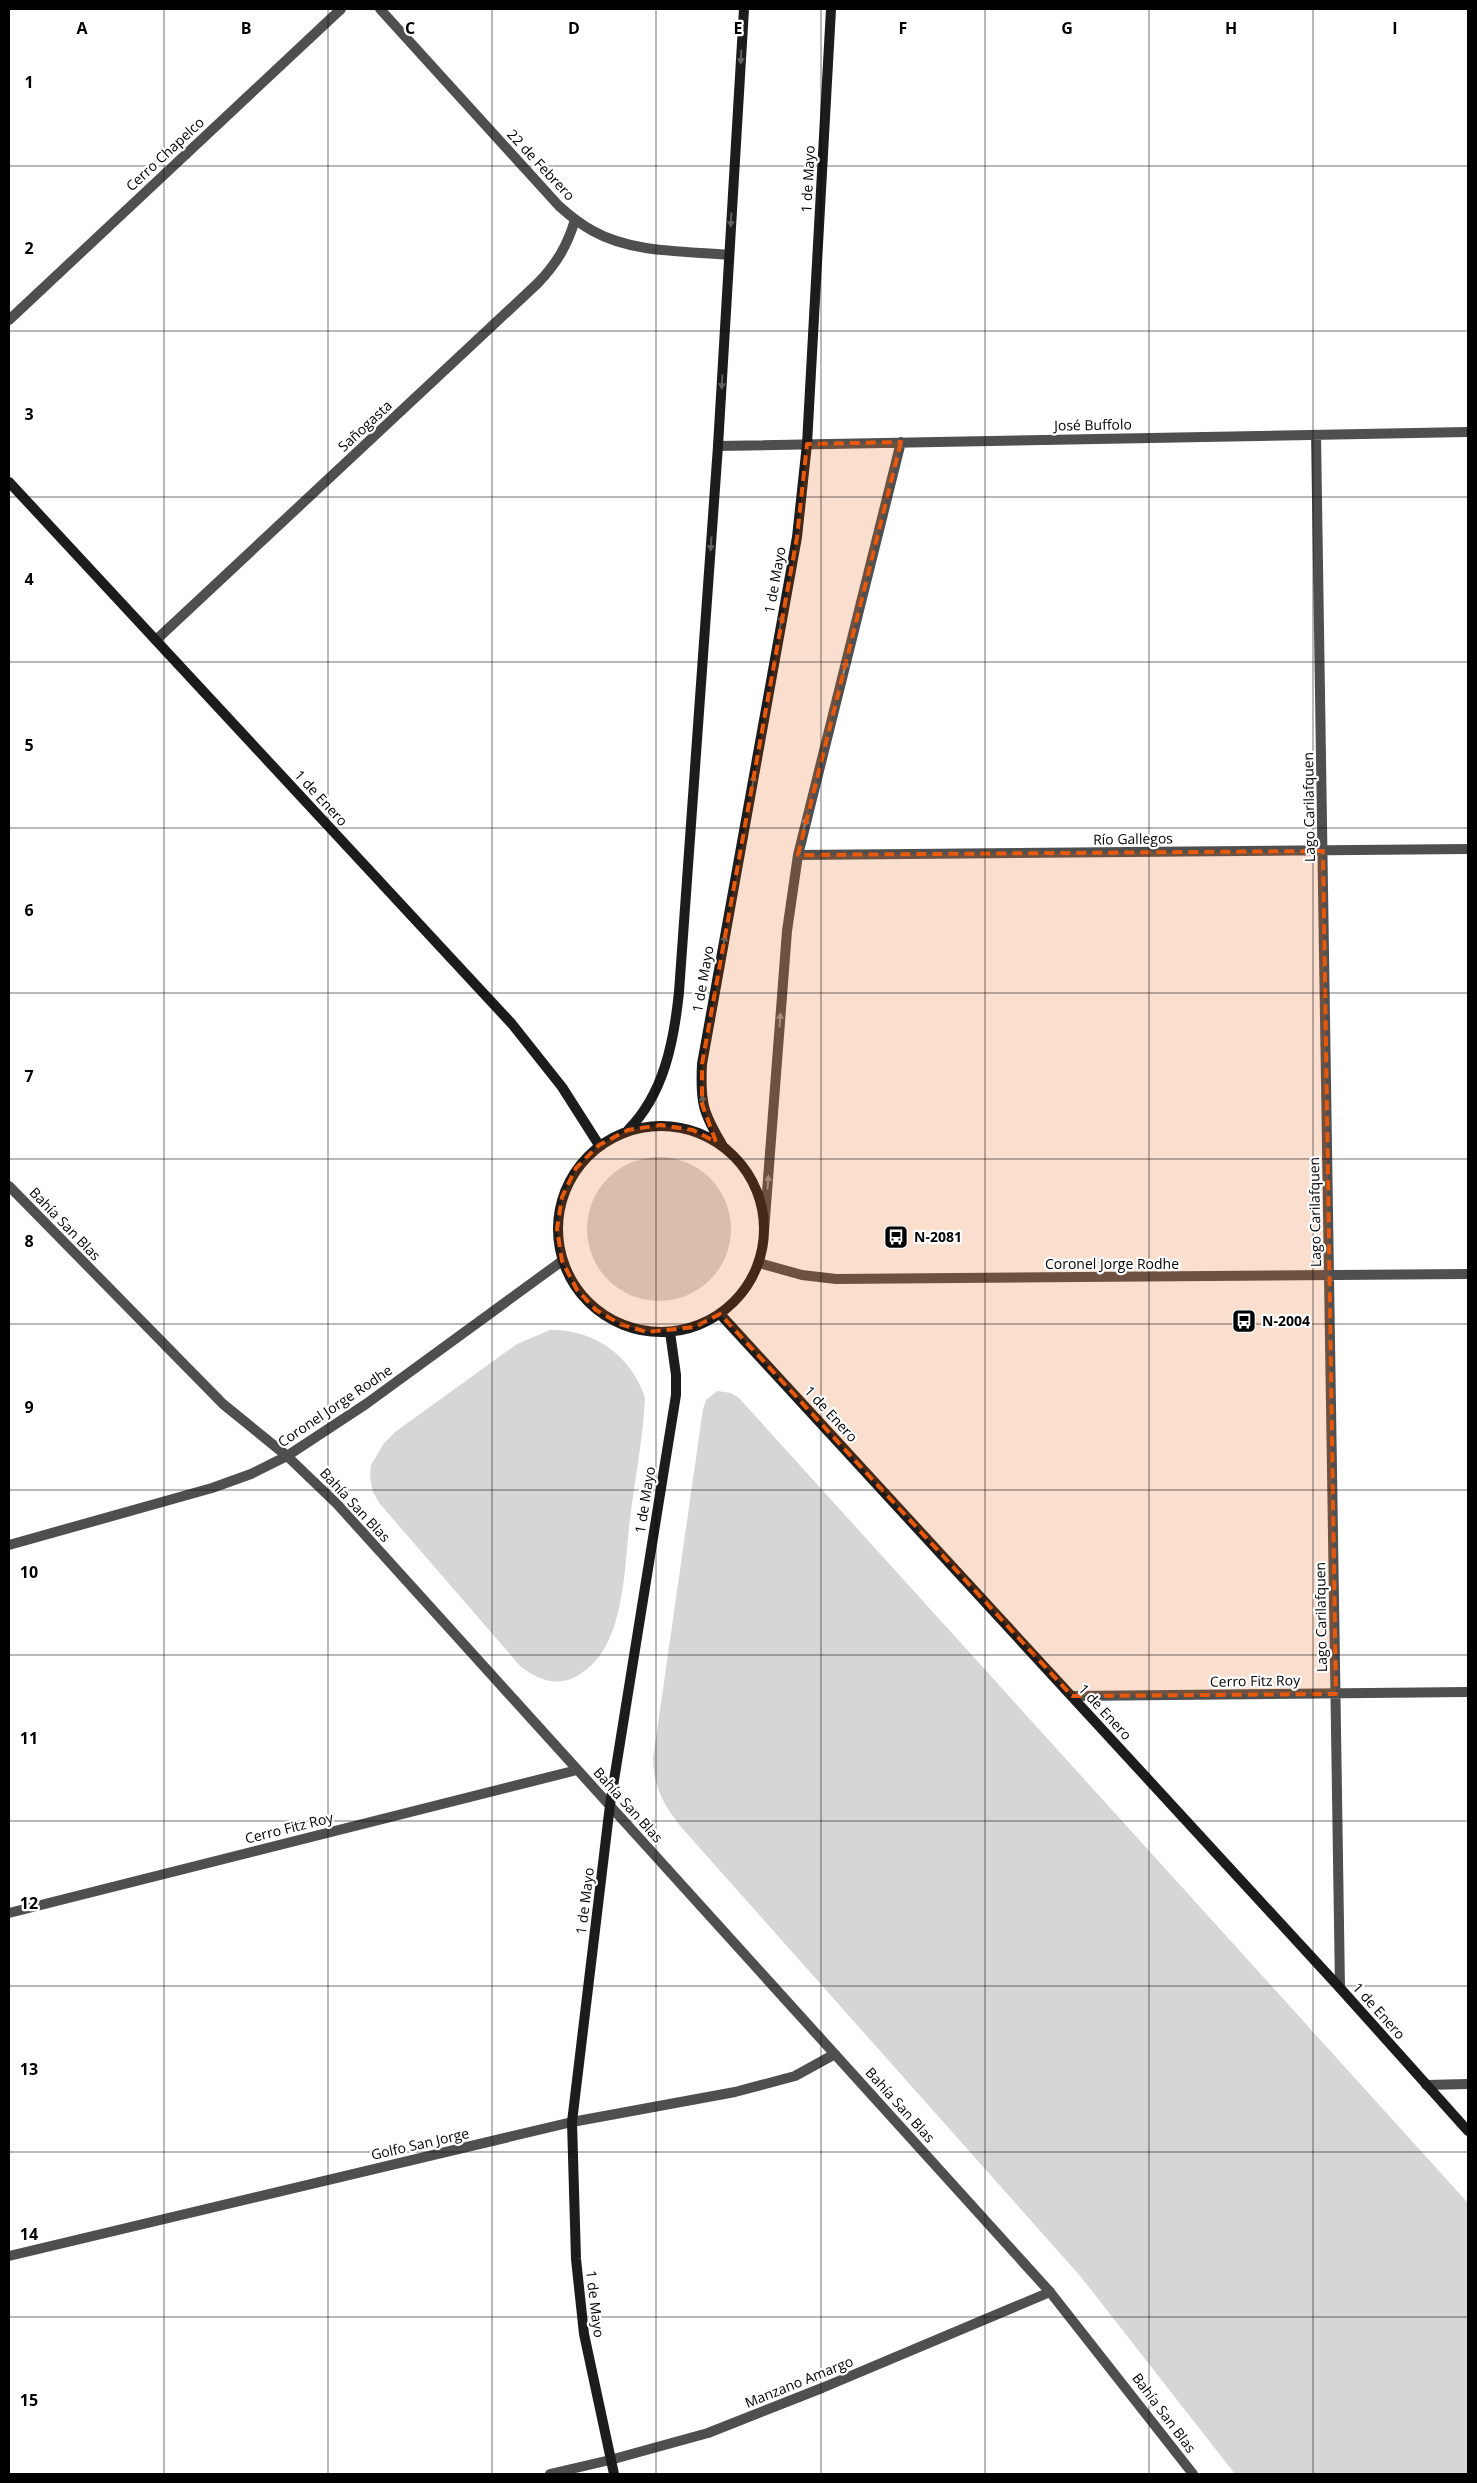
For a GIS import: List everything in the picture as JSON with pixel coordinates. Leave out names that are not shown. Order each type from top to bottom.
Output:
[{"type":"main road","name":"1 de Mayo","points":[[628,1130],[642,1116],[651,1100],[661,1077],[676,1022],[718,446],[744,9]]},
{"type":"main road","name":"1 de Mayo","points":[[723,1146],[708,1122],[702,1104],[702,1064],[797,537],[807,444],[831,9]]},
{"type":"main road","name":"1 de Enero","points":[[9,482],[512,1024],[557,1080],[599,1145]]},
{"type":"main road","points":[[660,1125],[693,1130],[723,1146],[746,1169],[760,1198],[764,1231],[759,1263],[744,1292],[720,1314],[695,1327],[670,1332],[647,1332],[620,1324],[596,1310],[577,1290],[562,1261],[557,1229],[562,1197],[576,1168],[599,1145],[628,1130],[660,1125]]},
{"type":"main road","name":"1 de Enero","points":[[720,1314],[1340,1988],[1468,2131]]},
{"type":"main road","name":"1 de Mayo","points":[[614,2474],[584,2334],[576,2259],[572,2122],[610,1805],[676,1395],[676,1375],[670,1332]]},
{"type":"street","name":"Cerro Chapelco","points":[[9,320],[341,9]]},
{"type":"street","name":"22 de Febrero","points":[[380,9],[559,206],[575,220],[594,232],[645,247],[729,255]]},
{"type":"street","name":"Sañogasta","points":[[156,640],[555,266],[567,245],[575,220]]},
{"type":"street","name":"José Buffolo","points":[[718,446],[1468,432]]},
{"type":"street","name":"Lago Carilafquen","points":[[1316,435],[1340,1988]]},
{"type":"street","points":[[764,1231],[787,931],[798,855],[901,442]]},
{"type":"street","name":"Río Gallegos","points":[[798,855],[1468,849]]},
{"type":"street","name":"Bahía San Blas","points":[[9,1186],[222,1404],[287,1456],[337,1504],[1050,2292],[1193,2474]]},
{"type":"street","name":"Coronel Jorge Rodhe","points":[[9,1545],[212,1488],[251,1474],[287,1456],[366,1404],[562,1261]]},
{"type":"street","name":"Coronel Jorge Rodhe","points":[[759,1263],[802,1275],[836,1279],[1468,1274]]},
{"type":"street","name":"Cerro Fitz Roy","points":[[1072,1696],[1468,1692]]},
{"type":"street","name":"Cerro Fitz Roy","points":[[9,1914],[577,1770]]},
{"type":"street","name":"Golfo San Jorge","points":[[9,2256],[572,2122],[735,2092],[795,2076],[835,2054]]},
{"type":"street","points":[[1426,2084],[1468,2084]]},
{"type":"street","name":"Manzano Amargo","points":[[550,2474],[610,2460],[716,2430],[822,2388],[1050,2292]]},
{"type":"highlighted area","points":[[901,442],[798,855],[1323,851],[1336,1694],[1072,1696],[720,1314],[695,1327],[647,1332],[620,1324],[596,1310],[577,1290],[562,1261],[557,1229],[562,1197],[576,1168],[599,1145],[628,1130],[660,1125],[693,1130],[716,1142],[702,1104],[702,1064],[797,537],[807,444]]},
{"type":"shaded area","points":[[659,1157],[687,1162],[710,1178],[726,1201],[731,1229],[726,1257],[710,1280],[687,1296],[659,1301],[631,1296],[608,1280],[592,1257],[587,1229],[592,1201],[608,1178],[631,1162]]},
{"type":"shaded area","points":[[550,1330],[582,1334],[609,1348],[631,1370],[645,1398],[624,1583],[614,1628],[605,1647],[593,1664],[577,1676],[562,1681],[541,1678],[521,1667],[380,1504],[373,1492],[370,1478],[371,1465],[384,1443],[395,1432],[517,1344]]},
{"type":"shaded area","points":[[717,1391],[731,1393],[739,1398],[1468,2203],[1468,2474],[1235,2474],[1081,2277],[682,1828],[670,1812],[661,1796],[655,1779],[653,1759],[703,1409],[706,1400]]},
{"type":"place","name":"N-2081","points":[[896,1237]]},
{"type":"place","name":"N-2004","points":[[1244,1321]]}]
